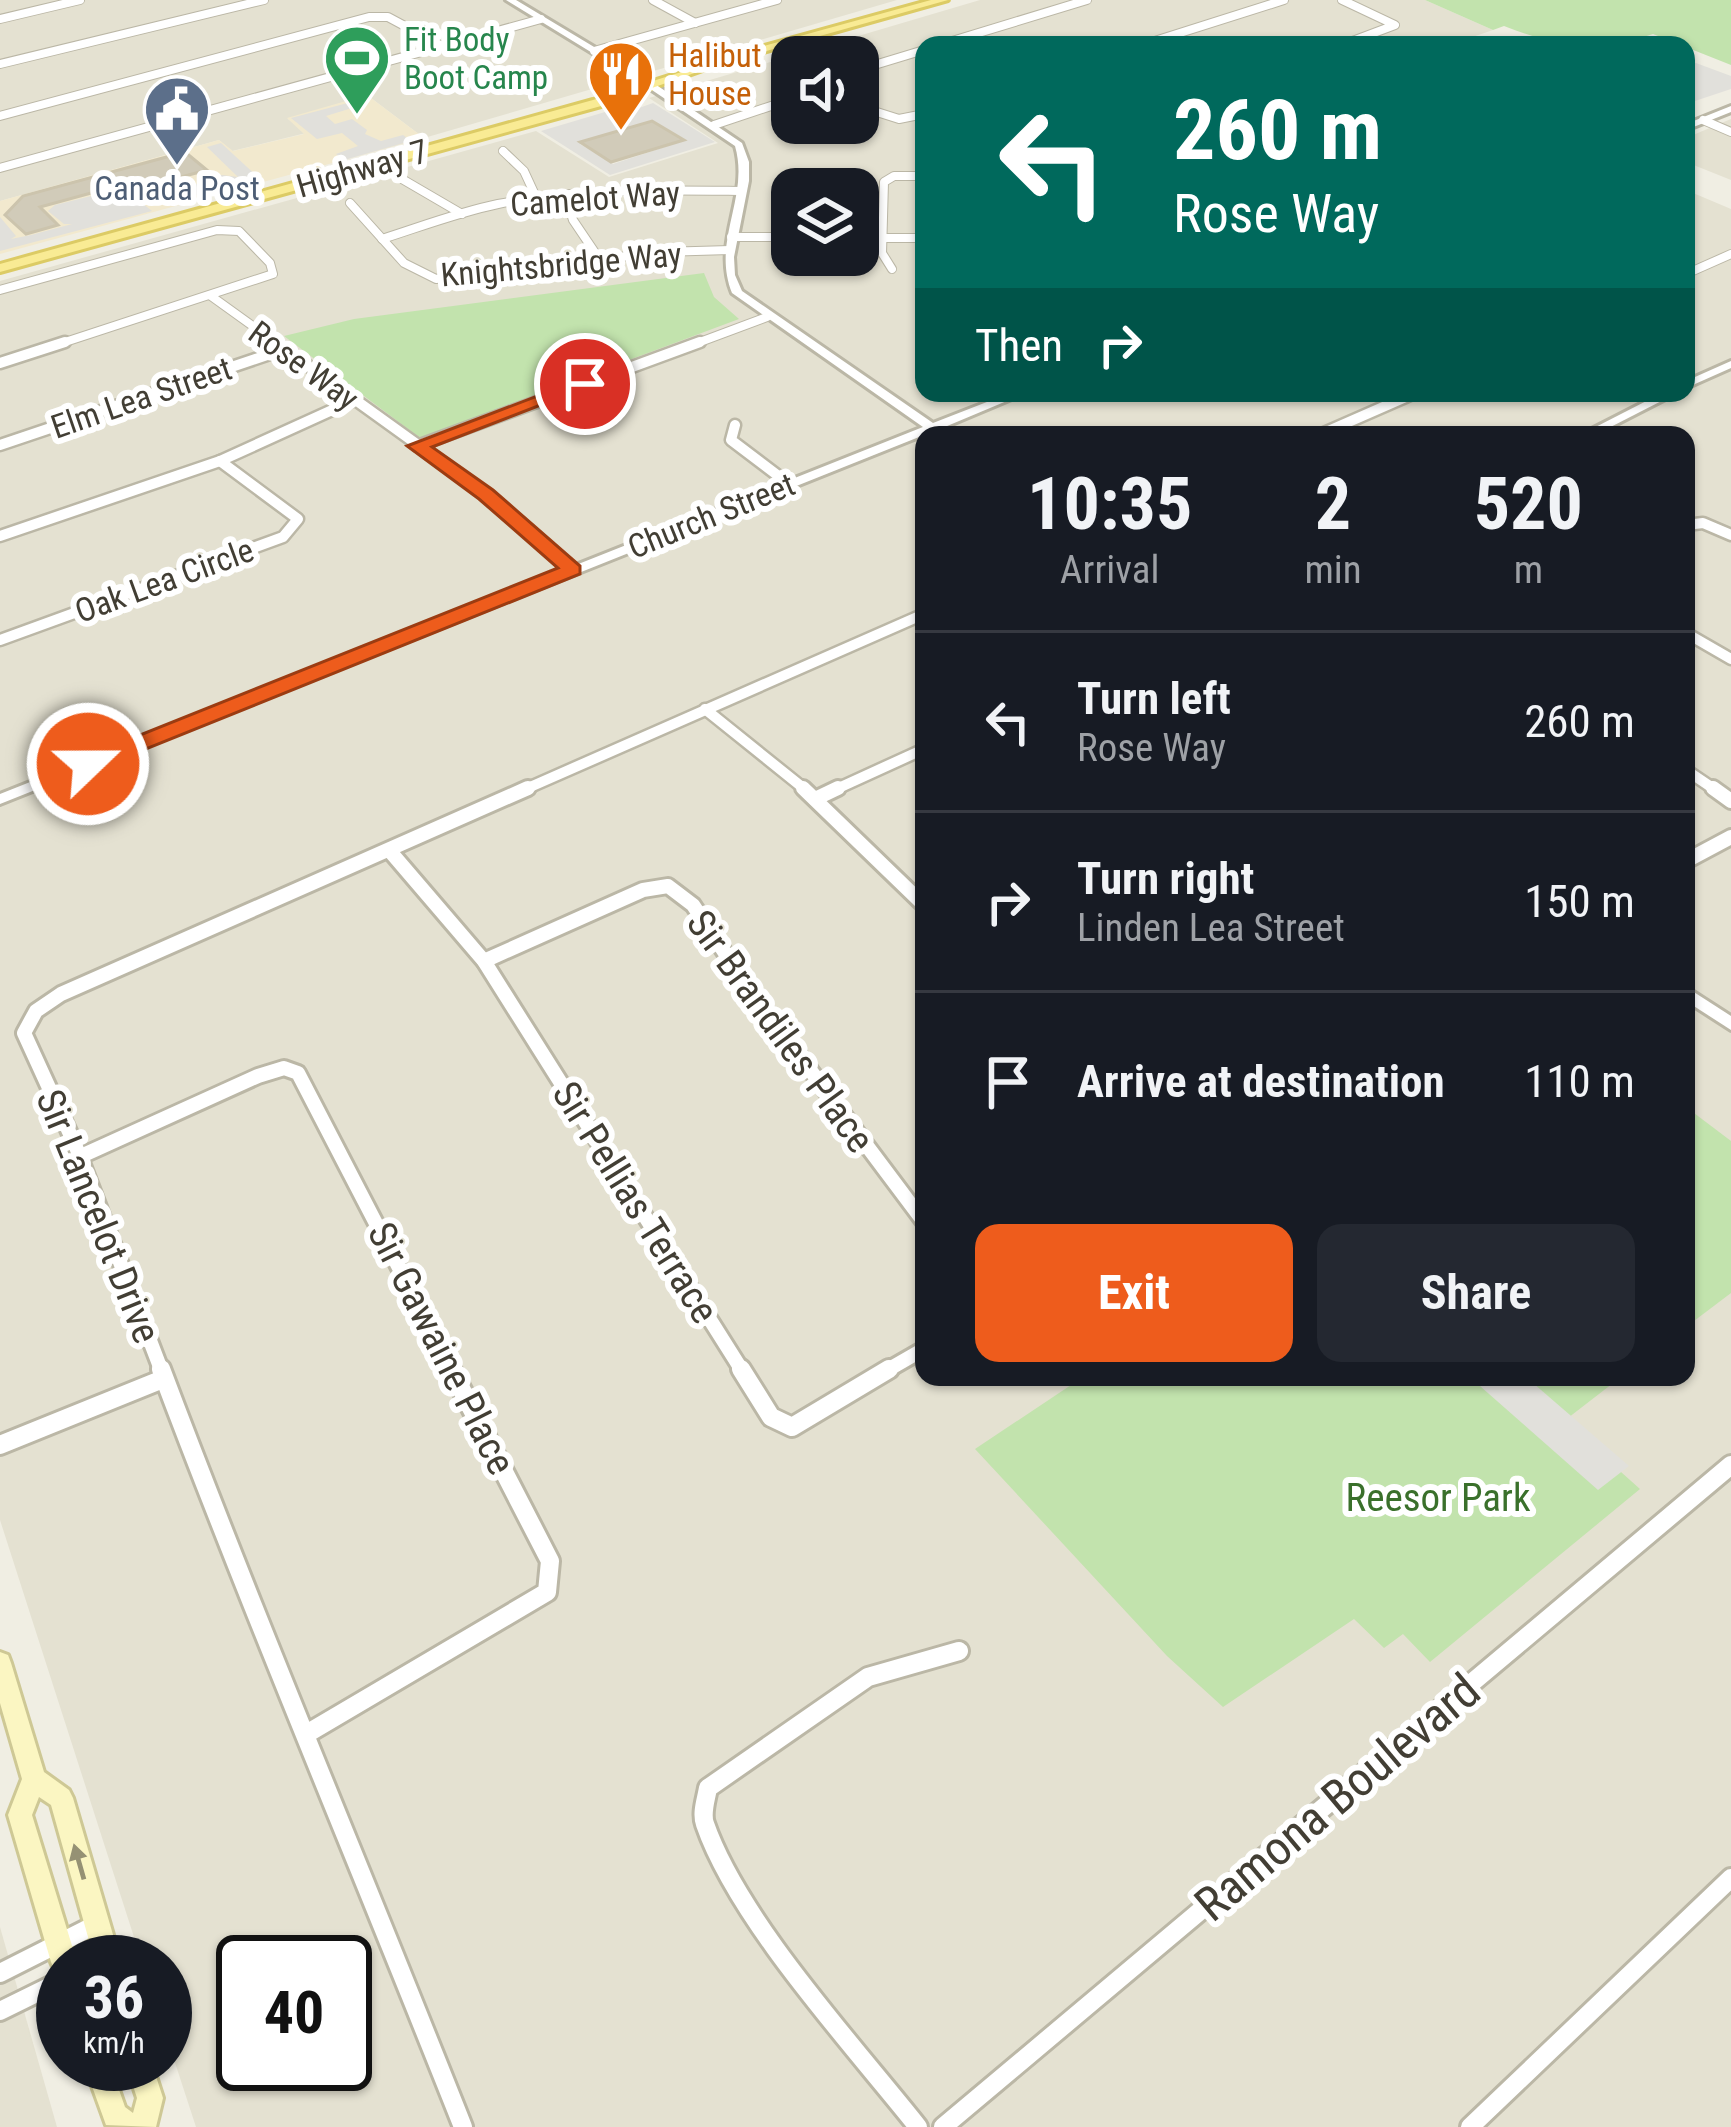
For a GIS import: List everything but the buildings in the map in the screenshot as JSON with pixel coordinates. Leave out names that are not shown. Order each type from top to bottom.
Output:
[{"type":"main road","name":"Highway 7","points":[[0,268],[943,0]]},
{"type":"main road","points":[[0,1663],[34,1779],[20,1815],[56,1935]]},
{"type":"main road","points":[[34,1779],[61,1798],[99,1935]]},
{"type":"main road","points":[[107,2091],[115,2116],[130,2127]]},
{"type":"main road","points":[[143,2127],[148,2091]]},
{"type":"street","points":[[2,16],[80,0]]},
{"type":"street","points":[[0,64],[264,0]]},
{"type":"street","points":[[510,0],[714,125],[743,154],[730,282],[749,305],[930,426]]},
{"type":"street","points":[[653,0],[695,23]]},
{"type":"street","points":[[594,51],[777,0]]},
{"type":"street","points":[[969,36],[1088,0]]},
{"type":"street","points":[[1170,36],[1284,0]]},
{"type":"street","points":[[1342,0],[1395,25],[1366,36]]},
{"type":"street","points":[[0,116],[369,17],[394,19],[442,46]]},
{"type":"street","points":[[0,168],[541,19]]},
{"type":"street","points":[[879,64],[915,53]]},
{"type":"street","points":[[714,125],[771,106]]},
{"type":"street","points":[[1695,123],[1731,109]]},
{"type":"street","points":[[879,113],[898,119],[915,116]]},
{"type":"street","points":[[1703,120],[1731,132]]},
{"type":"street","points":[[502,151],[524,170],[536,197]]},
{"type":"street","points":[[892,269],[882,253],[884,182],[895,176],[915,176]]},
{"type":"street","points":[[402,179],[462,214]]},
{"type":"street","name":"Camelot Way","points":[[382,238],[536,197],[741,191]]},
{"type":"street","points":[[566,194],[573,220],[600,260]]},
{"type":"street","name":"Knightsbridge Way","points":[[350,203],[404,262],[436,279],[771,240]]},
{"type":"street","points":[[0,290],[217,230],[239,230],[270,263],[273,274],[211,296]]},
{"type":"street","points":[[879,238],[915,238]]},
{"type":"street","points":[[1695,270],[1731,254]]},
{"type":"street","name":"Rose Way","points":[[0,363],[211,296],[486,494],[572,570]]},
{"type":"street","points":[[417,446],[767,317]]},
{"type":"street","name":"Elm Lea Street","points":[[0,445],[282,350]]},
{"type":"street","points":[[1695,382],[1731,364]]},
{"type":"street","points":[[0,536],[220,461],[352,401]]},
{"type":"street","name":"Church Street","points":[[949,426],[1001,402]]},
{"type":"street","points":[[1340,426],[1394,402]]},
{"type":"street","points":[[1604,426],[1653,402]]},
{"type":"street","points":[[735,425],[731,440],[789,484]]},
{"type":"street","name":"Church Street","points":[[0,800],[789,484],[915,439]]},
{"type":"street","name":"Oak Lea Circle","points":[[0,640],[283,537],[298,519],[220,461]]},
{"type":"street","points":[[1695,524],[1731,535]]},
{"type":"street","name":"Sir Lancelot Drive","points":[[463,2127],[308,1733],[245,1591],[80,1157],[24,1033],[36,1011],[61,994],[915,618]]},
{"type":"street","points":[[1695,638],[1731,659]]},
{"type":"street","points":[[705,710],[815,799],[915,896]]},
{"type":"street","points":[[815,799],[915,753]]},
{"type":"street","points":[[1695,776],[1731,801]]},
{"type":"street","points":[[1695,857],[1731,837]]},
{"type":"street","name":"Sir Pellias Terrace","points":[[389,850],[484,961],[771,1418],[793,1427],[915,1354]]},
{"type":"street","name":"Sir Brandiles Place","points":[[484,961],[644,890],[668,886],[693,905],[745,983],[915,1210]]},
{"type":"street","points":[[1695,999],[1731,1024]]},
{"type":"street","name":"Sir Gawaine Place","points":[[80,1157],[258,1076],[284,1068],[298,1073],[550,1561],[548,1592],[308,1733]]},
{"type":"street","points":[[0,1445],[163,1379]]},
{"type":"street","name":"Ramona Boulevard","points":[[943,2127],[1731,1466]]},
{"type":"street","points":[[918,2127],[794,1970],[734,1883],[702,1819],[708,1788],[868,1676],[959,1651]]},
{"type":"street","points":[[1470,2127],[1731,1878]]},
{"type":"street","points":[[83,1935],[97,1924]]},
{"type":"street","points":[[0,1973],[36,1961]]},
{"type":"street","points":[[0,2011],[36,1993]]},
{"type":"shaded area","points":[[0,0],[897,0],[424,138],[367,95],[288,119],[306,133],[232,151],[219,140],[0,201]]},
{"type":"shaded area","points":[[980,0],[1425,0],[1493,30],[1475,36],[915,36],[915,402],[1695,402],[1695,194],[1731,209],[1731,2127],[196,2127],[184,2091],[192,2091],[192,1935],[133,1935],[0,1520],[0,281],[536,131],[609,177],[718,143],[649,98],[771,62],[771,144],[879,144],[879,36],[858,36]]},
{"type":"shaded area","points":[[1695,63],[1731,76],[1731,89],[1695,101]]},
{"type":"shaded area","points":[[367,95],[424,138],[0,254],[0,201],[219,140],[233,151],[304,134],[287,118]]},
{"type":"shaded area","points":[[359,100],[365,104],[326,116],[335,124],[352,119],[367,130],[365,134],[381,141],[403,135],[411,141],[344,160],[336,154],[358,146],[342,133],[317,139],[291,118]]},
{"type":"shaded area","points":[[653,103],[715,142],[610,175],[541,131],[632,104],[639,108]],"holes":[[[652,120],[686,140],[613,164],[580,144]]]},
{"type":"shaded area","points":[[1731,119],[1731,180],[1695,166],[1695,134]]},
{"type":"shaded area","points":[[221,143],[258,177],[170,203],[162,196],[222,175],[238,177],[207,147]]},
{"type":"shaded area","points":[[123,188],[152,211],[0,251],[0,217],[16,236],[11,239],[31,235],[72,224],[64,224],[48,211],[55,205]]},
{"type":"shaded area","points":[[1480,1386],[1536,1386],[1629,1466],[1598,1490]]},
{"type":"shaded area","points":[[0,1927],[36,2053],[36,2091],[47,2091],[57,2127],[0,2127]]},
{"type":"green space","points":[[1425,0],[1731,0],[1731,65],[1695,51],[1695,36],[1533,36],[1504,26],[1493,30]]},
{"type":"green space","points":[[704,273],[714,297],[739,319],[420,438],[284,336],[354,319]]},
{"type":"green space","points":[[1695,1114],[1731,1141],[1731,1293],[1695,1320]]},
{"type":"green space","name":"Reesor Park","points":[[1070,1386],[1609,1386],[1564,1421],[1640,1489],[1430,1662],[1403,1634],[1384,1648],[1354,1619],[1223,1707],[1167,1656],[975,1449]]},
{"type":"place","name":"Fit Body Boot Camp","points":[[357,117]]},
{"type":"place","name":"Halibut House","points":[[621,133]]},
{"type":"place","name":"Canada Post","points":[[177,168]]},
{"type":"route","points":[[88,764],[572,570],[486,494],[417,446],[585,384]]}]
